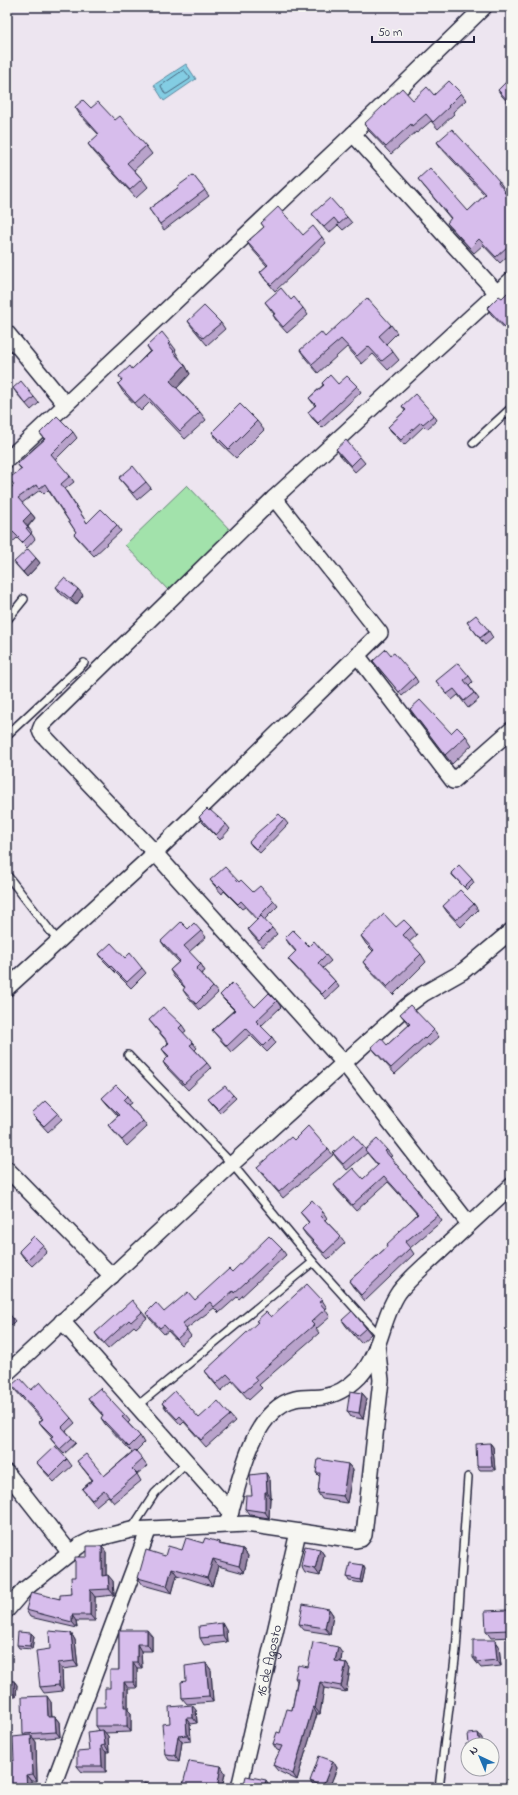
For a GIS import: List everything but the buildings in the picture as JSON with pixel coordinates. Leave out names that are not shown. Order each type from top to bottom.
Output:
[{"type":"street","points":[[7,460],[353,134],[484,7]]},
{"type":"street","points":[[353,134],[497,293]]},
{"type":"street","points":[[468,1224],[344,1064],[155,853],[41,733],[40,730],[42,725],[274,498],[511,280]]},
{"type":"street","points":[[7,333],[65,404]]},
{"type":"street","points":[[7,988],[155,853],[380,632],[274,498]]},
{"type":"street","points":[[357,655],[453,781],[511,730]]},
{"type":"street","points":[[7,1373],[232,1164],[412,1002],[462,972],[511,931]]},
{"type":"street","points":[[7,1169],[112,1276]]},
{"type":"street","points":[[229,1518],[242,1471],[255,1436],[265,1421],[283,1404],[295,1399],[335,1394],[350,1385],[360,1376],[369,1363],[388,1312],[400,1291],[468,1224],[511,1186]]},
{"type":"street","points":[[62,1321],[187,1462],[229,1518]]},
{"type":"street","points":[[7,1610],[25,1589],[79,1546],[91,1540],[131,1530],[148,1531],[229,1518],[246,1524],[356,1540],[361,1539],[364,1535],[381,1380],[378,1340]]},
{"type":"street","points":[[7,1473],[70,1553]]},
{"type":"street","points":[[52,1788],[148,1531]]},
{"type":"street","name":"16 de Agosto","points":[[239,1788],[298,1532]]},
{"type":"lane","points":[[472,443],[511,408]]},
{"type":"lane","points":[[7,620],[24,599]]},
{"type":"lane","points":[[7,735],[84,663]]},
{"type":"lane","points":[[7,875],[58,941]]},
{"type":"lane","points":[[128,1055],[232,1164],[378,1340]]},
{"type":"lane","points":[[137,1406],[313,1262]]},
{"type":"lane","points":[[131,1530],[156,1493],[187,1462]]},
{"type":"lane","points":[[439,1788],[456,1651],[468,1477]]},
{"type":"green space","points":[[187,485],[232,532],[170,592],[125,545]]},
{"type":"water","points":[[186,64],[196,79],[164,101],[154,85]]}]
